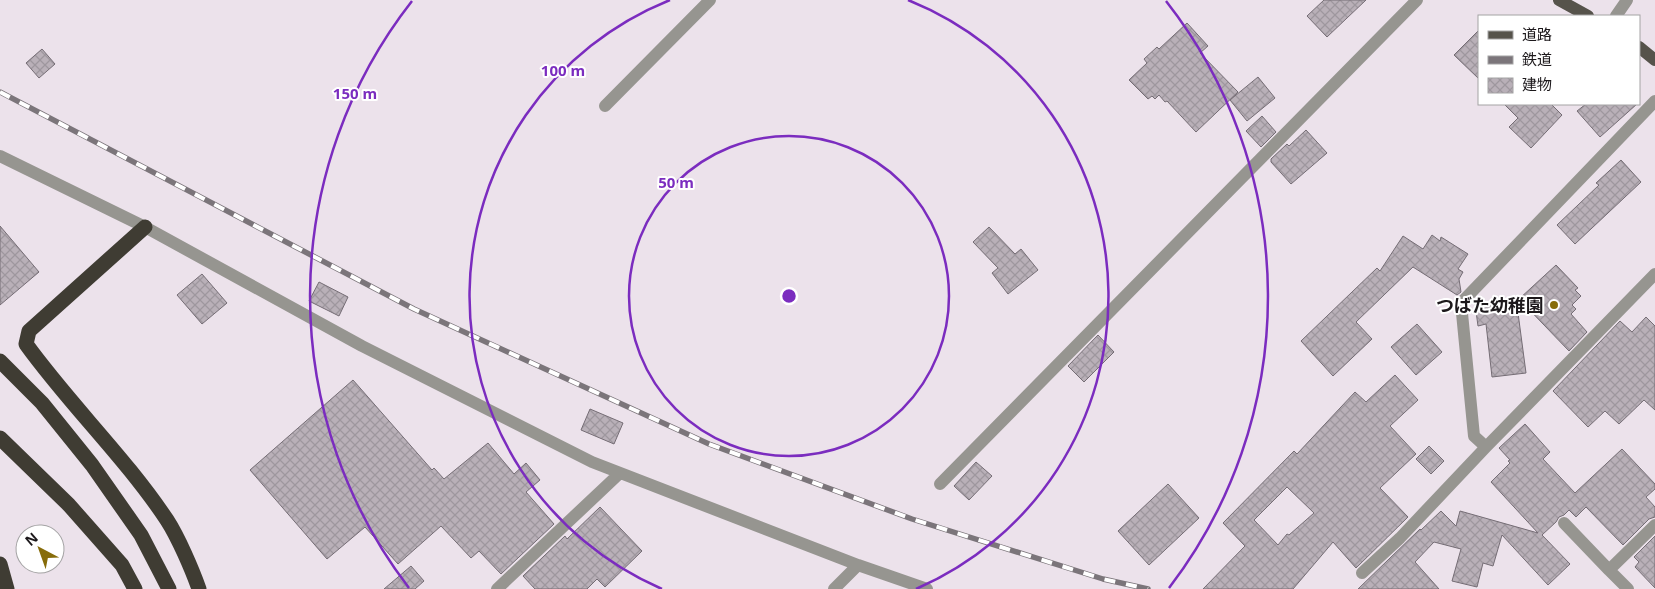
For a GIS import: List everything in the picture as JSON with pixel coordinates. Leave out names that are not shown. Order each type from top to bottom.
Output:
[{"type":"highway","points":[[145,227],[29,331],[26,344],[116,451],[168,522],[199,589]]},
{"type":"highway","points":[[0,361],[42,403],[92,465],[141,535],[169,589]]},
{"type":"highway","points":[[0,438],[70,506],[122,565],[135,589]]},
{"type":"highway","points":[[0,564],[6,589]]},
{"type":"highway","points":[[0,581],[6,589]]},
{"type":"main road","points":[[1559,0],[1586,15]]},
{"type":"main road","points":[[1640,48],[1655,60]]},
{"type":"street","points":[[605,106],[710,0]]},
{"type":"street","points":[[940,484],[1417,0]]},
{"type":"street","points":[[1617,15],[1627,0]]},
{"type":"street","points":[[1486,447],[1474,436],[1461,304],[1655,101]]},
{"type":"street","points":[[0,156],[145,227],[362,346],[592,462],[858,565],[927,589]]},
{"type":"street","points":[[1362,573],[1400,538],[1655,274]]},
{"type":"street","points":[[497,589],[620,473]]},
{"type":"street","points":[[1564,523],[1628,589]]},
{"type":"street","points":[[1609,570],[1655,525]]},
{"type":"street","points":[[834,589],[858,565]]},
{"type":"building","points":[[1324,0],[1366,0],[1327,37],[1307,16]]},
{"type":"building","points":[[1187,23],[1208,46],[1200,53],[1238,92],[1196,132],[1167,101],[1165,102],[1159,95],[1155,99],[1152,96],[1148,99],[1129,80],[1147,63],[1144,59],[1157,47],[1159,49]]},
{"type":"building","points":[[1478,31],[1478,78],[1454,55]]},
{"type":"building","points":[[42,49],[55,64],[39,78],[26,63]]},
{"type":"building","points":[[1258,77],[1275,98],[1247,121],[1230,100]]},
{"type":"building","points":[[1505,105],[1552,105],[1562,115],[1531,148],[1509,127],[1518,118]]},
{"type":"building","points":[[1585,105],[1636,105],[1600,137],[1577,111]]},
{"type":"building","points":[[1262,116],[1276,132],[1261,147],[1246,131]]},
{"type":"building","points":[[1306,130],[1327,153],[1291,184],[1271,162],[1271,159]]},
{"type":"building","points":[[1621,160],[1641,182],[1575,244],[1557,225],[1599,185],[1596,183]]},
{"type":"building","points":[[0,226],[39,272],[0,305]]},
{"type":"building","points":[[989,227],[1015,254],[1021,249],[1038,270],[1008,294],[992,273],[998,268],[973,242]]},
{"type":"building","points":[[1432,235],[1440,241],[1441,237],[1468,254],[1458,269],[1463,272],[1459,279],[1461,292],[1457,295],[1413,267],[1356,322],[1372,339],[1333,376],[1301,341],[1377,268],[1380,271],[1403,236],[1423,249]]},
{"type":"building","points":[[1556,265],[1578,288],[1575,290],[1581,296],[1572,305],[1576,309],[1571,314],[1587,332],[1569,351],[1519,299]]},
{"type":"building","points":[[202,274],[227,303],[202,324],[177,295]]},
{"type":"building","points":[[319,282],[348,297],[339,316],[309,301]]},
{"type":"building","points":[[1516,298],[1526,373],[1492,377],[1486,324],[1478,326],[1475,304]]},
{"type":"building","points":[[1646,317],[1655,326],[1655,410],[1644,400],[1619,424],[1605,411],[1588,427],[1553,391],[1620,321],[1632,332]]},
{"type":"building","points":[[1417,324],[1442,352],[1416,375],[1391,347]]},
{"type":"building","points":[[1098,335],[1114,352],[1084,382],[1068,366]]},
{"type":"building","points":[[1395,375],[1418,400],[1390,426],[1416,454],[1380,488],[1408,517],[1356,568],[1333,542],[1293,589],[1203,589],[1245,546],[1223,523],[1294,451],[1297,454],[1355,392],[1366,402]],"holes":[[[1287,487],[1314,513],[1289,535],[1287,534],[1278,545],[1254,520]]]},
{"type":"building","points":[[353,380],[432,470],[434,468],[444,479],[488,443],[514,474],[526,463],[540,480],[526,492],[554,524],[501,574],[479,551],[471,558],[441,526],[398,564],[365,527],[327,559],[250,470]]},
{"type":"building","points":[[590,409],[623,423],[614,444],[581,430]]},
{"type":"building","points":[[1525,424],[1550,452],[1543,459],[1575,493],[1622,449],[1655,484],[1655,489],[1646,497],[1655,507],[1655,517],[1649,519],[1623,545],[1586,507],[1576,517],[1569,510],[1559,517],[1542,535],[1570,564],[1548,585],[1502,535],[1493,566],[1483,563],[1477,587],[1452,581],[1461,549],[1434,542],[1415,562],[1439,589],[1358,589],[1441,511],[1456,526],[1460,511],[1538,533],[1491,482],[1510,463],[1508,461],[1510,460],[1499,448]]},
{"type":"building","points":[[1429,446],[1444,461],[1431,474],[1416,459]]},
{"type":"building","points":[[976,462],[992,476],[969,500],[954,486]]},
{"type":"building","points":[[1168,484],[1199,518],[1149,565],[1118,531]]},
{"type":"building","points":[[600,507],[642,551],[605,587],[597,579],[587,589],[535,589],[523,576],[565,536],[567,539]]},
{"type":"building","points":[[1655,536],[1655,588],[1635,567],[1639,562],[1634,557]]},
{"type":"building","points":[[411,566],[424,581],[415,589],[384,589]]},
{"type":"railway","points":[[0,92],[414,309],[709,444],[912,519],[1103,579],[1148,589]]},
{"type":"place","name":"つばた幼稚園","points":[[1554,305]]}]
